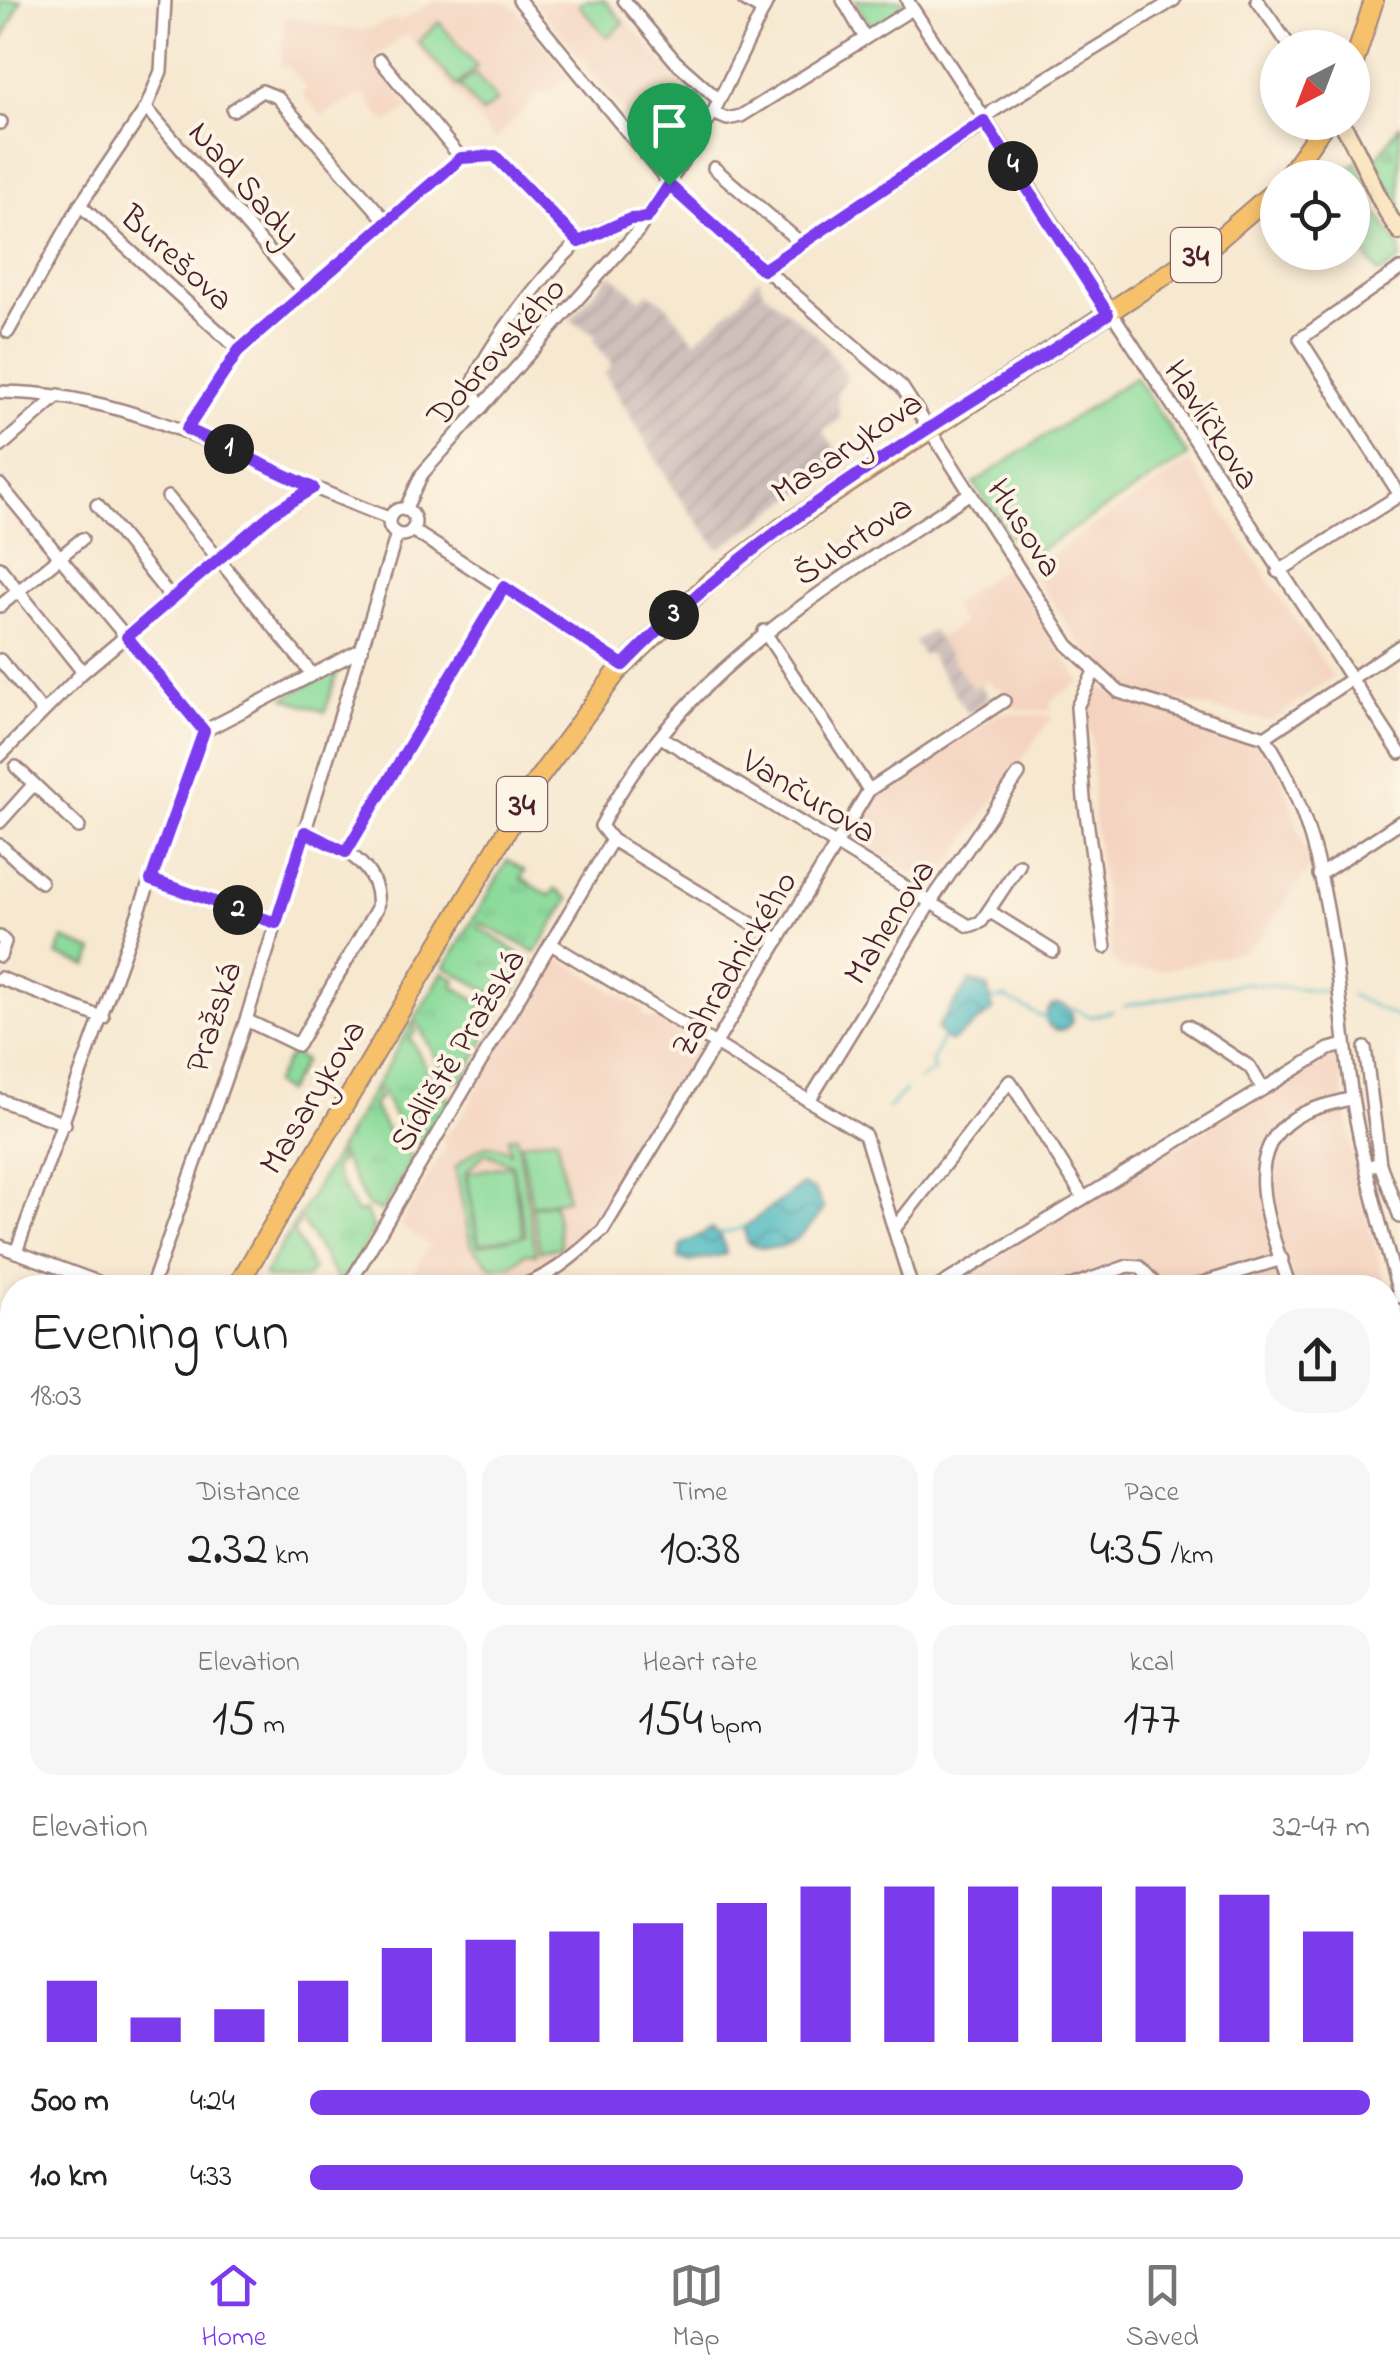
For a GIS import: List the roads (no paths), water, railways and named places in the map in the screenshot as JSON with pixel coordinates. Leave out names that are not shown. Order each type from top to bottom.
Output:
[{"type":"main road","points":[[1364,30],[1374,0]]},
{"type":"main road","points":[[1353,140],[1386,211],[1400,232]]},
{"type":"main road","name":"Masarykova","points":[[243,1275],[526,798],[587,708],[623,665],[739,559],[1225,235],[1260,204]]},
{"type":"street","points":[[8,332],[80,206],[146,108],[162,71],[164,0]]},
{"type":"street","name":"Husova","points":[[519,0],[669,185],[898,383],[932,429],[1068,645],[1094,672],[1130,697],[1265,737]]},
{"type":"street","points":[[624,0],[675,61],[719,100]]},
{"type":"street","points":[[744,0],[765,6]]},
{"type":"street","points":[[843,0],[865,38]]},
{"type":"street","points":[[763,270],[1157,4],[1174,0]]},
{"type":"street","points":[[1256,0],[1278,30]]},
{"type":"street","points":[[713,112],[727,119],[740,116],[865,38],[909,5]]},
{"type":"street","name":"Havlíčkova","points":[[909,5],[1400,754]]},
{"type":"street","name":"Dobrovského","points":[[405,510],[422,474],[647,218],[713,112],[765,6]]},
{"type":"street","points":[[380,60],[461,158]]},
{"type":"street","points":[[233,110],[262,91],[277,96],[387,222]]},
{"type":"street","name":"Nad Sady","points":[[146,108],[304,292]]},
{"type":"street","points":[[187,429],[239,350],[461,158],[495,156],[579,242]]},
{"type":"street","points":[[714,168],[802,244]]},
{"type":"street","name":"Burešova","points":[[80,206],[239,350]]},
{"type":"street","points":[[482,408],[472,392],[482,360],[579,242],[630,219],[647,218]]},
{"type":"street","points":[[1278,572],[1400,494],[1300,340],[1400,269]]},
{"type":"street","points":[[0,392],[59,394],[116,406],[187,429],[313,488],[389,518]]},
{"type":"street","points":[[0,448],[59,394]]},
{"type":"street","points":[[0,484],[204,731]]},
{"type":"street","points":[[0,756],[83,672],[274,512],[313,488]]},
{"type":"street","name":"Šubrtova","points":[[764,631],[970,492]]},
{"type":"street","points":[[168,496],[312,674]]},
{"type":"street","points":[[97,505],[172,599]]},
{"type":"street","points":[[389,518],[396,511],[405,510],[414,518],[412,530]]},
{"type":"street","points":[[389,518],[390,527],[397,534],[412,530],[623,665]]},
{"type":"street","name":"Pražská","points":[[157,1275],[246,1020],[397,534]]},
{"type":"street","points":[[0,606],[82,540]]},
{"type":"street","points":[[0,568],[83,672]]},
{"type":"street","points":[[346,852],[504,587]]},
{"type":"street","points":[[779,940],[612,840],[600,829],[627,782],[722,668],[764,631],[869,790]]},
{"type":"street","points":[[1394,1275],[1364,1166],[1319,874],[1286,770],[1265,737],[1400,646]]},
{"type":"street","points":[[16,1252],[204,731],[362,648]]},
{"type":"street","points":[[0,660],[42,711]]},
{"type":"street","points":[[1094,672],[1077,706],[1084,799],[1104,947]]},
{"type":"street","name":"Zahradnického","points":[[550,1275],[603,1230],[869,790],[1004,701]]},
{"type":"street","name":"Vančurova","points":[[661,737],[932,900],[968,926],[976,926],[989,911]]},
{"type":"street","points":[[16,767],[80,827]]},
{"type":"street","name":"Mahenova","points":[[810,1101],[932,900],[1019,774]]},
{"type":"street","points":[[0,822],[34,784]]},
{"type":"street","points":[[1319,874],[1400,822]]},
{"type":"street","points":[[246,1020],[298,1045],[375,916],[378,890],[371,874],[346,852],[305,832]]},
{"type":"street","name":"Sídliště Pražská","points":[[355,1275],[612,840]]},
{"type":"street","points":[[0,845],[40,882]]},
{"type":"street","points":[[1018,865],[989,911],[1052,950]]},
{"type":"street","points":[[151,880],[276,923]]},
{"type":"street","points":[[0,956],[2,939]]},
{"type":"street","points":[[550,944],[865,1135],[908,1275]]},
{"type":"street","points":[[0,978],[103,1018]]},
{"type":"street","points":[[1188,1026],[1250,1067],[1264,1089]]},
{"type":"street","points":[[957,1275],[1329,1048],[1345,1045]]},
{"type":"street","points":[[1364,1048],[1380,1164],[1397,1196],[1400,1216]]},
{"type":"street","points":[[895,1228],[1010,1081],[1083,1197]]},
{"type":"street","points":[[1286,1275],[1263,1193],[1264,1160],[1292,1119],[1352,1098]]},
{"type":"street","points":[[0,1100],[64,1124]]},
{"type":"street","points":[[1364,1166],[1380,1164]]},
{"type":"street","points":[[0,1246],[79,1275]]},
{"type":"street","points":[[1229,1275],[1282,1259]]},
{"type":"street","points":[[1109,1275],[1140,1266],[1148,1275]]},
{"type":"water","points":[[971,980],[988,987],[993,1011],[952,1041],[946,1040],[937,1028]]},
{"type":"water","points":[[1059,1004],[1068,1008],[1072,1017],[1068,1026],[1059,1030],[1050,1026],[1046,1017],[1050,1008]]},
{"type":"water","points":[[802,1185],[815,1191],[824,1209],[809,1228],[782,1246],[747,1243],[744,1227]]},
{"type":"water","points":[[711,1229],[722,1238],[726,1254],[690,1262],[679,1258],[681,1245]]},
{"type":"waterway","points":[[1124,1006],[1245,983],[1326,991]]},
{"type":"waterway","points":[[1351,995],[1400,1019]]},
{"type":"waterway","points":[[993,1000],[1005,998],[1048,1020]]},
{"type":"waterway","points":[[1073,1008],[1090,1017],[1112,1011]]},
{"type":"waterway","points":[[919,1080],[934,1071],[932,1062],[943,1035]]},
{"type":"waterway","points":[[888,1108],[905,1091]]},
{"type":"waterway","points":[[719,1234],[745,1227]]}]
